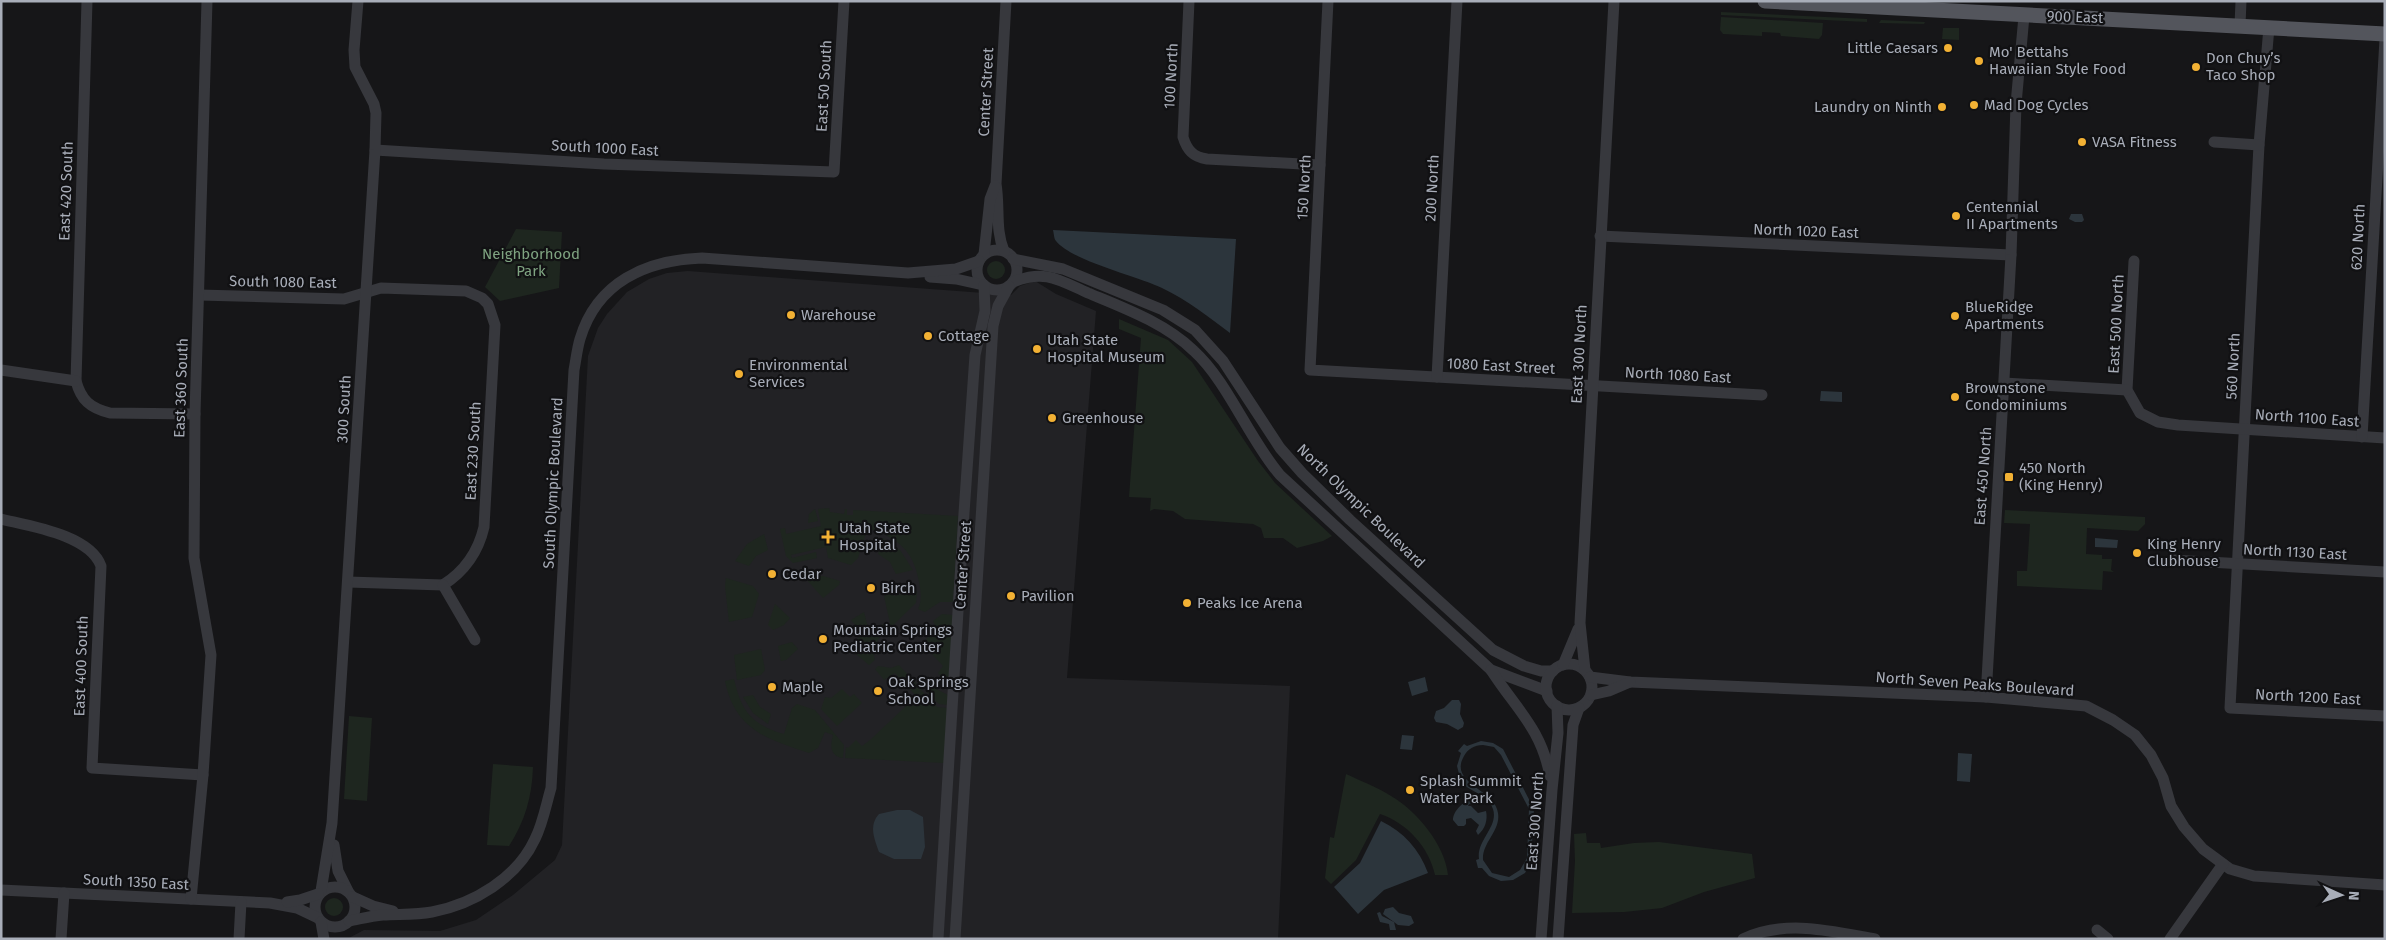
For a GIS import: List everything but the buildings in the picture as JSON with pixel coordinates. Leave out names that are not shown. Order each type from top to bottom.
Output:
[{"type":"main road","name":"900 East","points":[[1764,1],[2385,34]]},
{"type":"street","name":"East 420 South","points":[[76,381],[87,1]]},
{"type":"street","name":"East 360 South","points":[[191,899],[203,775],[211,655],[194,558],[195,414],[207,1]]},
{"type":"street","name":"300 South","points":[[320,893],[332,823],[376,113],[374,104],[356,67],[354,50],[358,1]]},
{"type":"street","name":"East 50 South","points":[[834,172],[844,1]]},
{"type":"street","name":"Center Street","points":[[1006,1],[996,184],[998,234],[1009,255]]},
{"type":"street","name":"100 North","points":[[1189,1],[1183,137],[1189,150],[1199,158],[1207,159],[1320,165]]},
{"type":"street","name":"150 North","points":[[1328,1],[1310,370],[1437,377]]},
{"type":"street","name":"200 North","points":[[1437,377],[1457,1]]},
{"type":"street","name":"East 300 North","points":[[1587,673],[1580,623],[1614,1]]},
{"type":"street","points":[[2240,25],[2241,1]]},
{"type":"street","name":"East 450 North","points":[[1986,697],[2011,255],[2016,104],[2024,16]]},
{"type":"street","name":"560 North","points":[[2230,708],[2259,145],[2269,27]]},
{"type":"street","name":"620 North","points":[[2362,437],[2385,39]]},
{"type":"street","points":[[2214,142],[2259,145]]},
{"type":"street","name":"South 1000 East","points":[[374,150],[604,164],[834,172]]},
{"type":"street","name":"Center Street","points":[[981,258],[990,200],[996,184]]},
{"type":"street","name":"North 1020 East","points":[[1600,236],[2011,255]]},
{"type":"street","points":[[994,250],[1009,255],[1017,270],[1011,284],[994,290],[983,285],[977,274],[981,258],[994,250]]},
{"type":"street","name":"North Olympic Boulevard","points":[[1009,255],[1064,269],[1163,310],[1195,330],[1223,361],[1280,448],[1302,473],[1350,520],[1493,650],[1524,666],[1541,671],[1558,668]]},
{"type":"street","name":"South Olympic Boulevard","points":[[346,923],[381,915],[435,911],[459,905],[484,893],[505,878],[524,857],[535,840],[544,817],[551,788],[574,370],[580,338],[594,310],[612,288],[629,275],[649,265],[676,259],[702,258],[908,273],[983,285]]},
{"type":"street","name":"South Olympic Boulevard","points":[[908,273],[956,269],[981,258]]},
{"type":"street","name":"East 500 North","points":[[2127,390],[2134,261]]},
{"type":"street","name":"North Olympic Boulevard","points":[[1011,284],[1035,274],[1063,282],[1118,305],[1181,339],[1196,352],[1213,374],[1267,460],[1280,476],[1491,670],[1547,691]]},
{"type":"street","name":"Center Street","points":[[955,939],[993,326],[998,306],[1011,284]]},
{"type":"street","name":"Center Street","points":[[938,939],[975,354],[985,312],[983,285]]},
{"type":"street","name":"South 1080 East","points":[[199,295],[344,299],[381,288],[466,292],[482,298],[488,304]]},
{"type":"street","name":"East 230 South","points":[[443,585],[468,563],[481,538],[484,527],[495,325],[494,316],[488,304]]},
{"type":"street","points":[[1,370],[76,381],[80,394],[86,402],[100,410],[110,412],[195,414]]},
{"type":"street","name":"1080 East Street","points":[[1437,377],[1592,385]]},
{"type":"street","points":[[2004,383],[2127,390]]},
{"type":"street","name":"North 1080 East","points":[[1592,385],[1762,395]]},
{"type":"street","points":[[973,386],[990,387]]},
{"type":"street","name":"North 1100 East","points":[[2127,390],[2140,413],[2158,422],[2385,438]]},
{"type":"street","points":[[965,503],[982,504]]},
{"type":"street","name":"East 400 South","points":[[1,519],[59,533],[90,550],[95,554],[101,566],[92,768],[203,775]]},
{"type":"street","name":"North 1130 East","points":[[2173,560],[2385,572]]},
{"type":"street","points":[[348,582],[443,585],[475,640]]},
{"type":"street","points":[[958,621],[975,622]]},
{"type":"street","name":"East 300 North","points":[[1558,668],[1574,644],[1580,623]]},
{"type":"street","points":[[1572,664],[1587,673],[1592,687],[1591,695],[1579,708],[1565,709],[1551,701],[1547,691],[1549,677],[1558,668],[1572,664]]},
{"type":"street","points":[[1491,670],[1535,731],[1546,757],[1552,790]]},
{"type":"street","name":"North Seven Peaks Boulevard","points":[[1587,673],[1630,682],[1986,697],[2086,706],[2113,720],[2135,735],[2151,755],[2163,778],[2171,806],[2184,827],[2203,849],[2230,869],[2254,876],[2385,885]]},
{"type":"street","name":"North Seven Peaks Boulevard","points":[[1591,695],[1609,691],[1630,682]]},
{"type":"street","name":"East 300 North","points":[[1541,939],[1558,733],[1557,706]]},
{"type":"street","name":"East 300 North","points":[[1558,939],[1573,725],[1579,708]]},
{"type":"street","name":"North 1200 East","points":[[2230,708],[2385,716]]},
{"type":"street","points":[[951,722],[969,723]]},
{"type":"street","name":"300 South","points":[[332,823],[335,862],[350,894]]},
{"type":"street","points":[[2170,939],[2223,864]]},
{"type":"street","points":[[941,882],[959,883]]},
{"type":"street","points":[[324,939],[320,920],[314,907],[320,893],[336,886],[350,894],[355,910],[336,939]]},
{"type":"street","name":"South 1350 East","points":[[1,890],[270,904],[297,908],[320,920]]},
{"type":"street","points":[[61,939],[64,893]]},
{"type":"street","name":"South 1350 East","points":[[270,904],[300,900],[320,893]]},
{"type":"street","name":"South Olympic Boulevard","points":[[350,894],[373,906],[411,914]]},
{"type":"street","points":[[239,939],[241,902]]},
{"type":"street","points":[[320,920],[330,926],[346,923]]},
{"type":"street","points":[[1742,939],[1759,931],[1788,928],[1814,928],[1836,935],[1875,939]]},
{"type":"street","points":[[2097,930],[2108,939]]},
{"type":"shaded area","points":[[2071,214],[2082,214],[2084,220],[2082,222],[2075,222],[2069,219]]},
{"type":"shaded area","points":[[1053,230],[1236,239],[1230,333],[1189,303],[1162,288],[1076,255],[1056,241]]},
{"type":"shaded area","name":"Utah State Hospital","points":[[688,271],[1011,295],[1020,286],[1035,281],[1056,294],[1096,311],[1067,678],[1290,686],[1278,939],[347,939],[364,930],[440,931],[476,920],[513,895],[555,860],[562,845],[588,356],[598,328],[607,314],[627,292],[649,279],[667,273]]},
{"type":"shaded area","points":[[1821,391],[1842,392],[1842,402],[1820,401]]},
{"type":"shaded area","points":[[2095,538],[2118,540],[2117,548],[2095,547]]},
{"type":"shaded area","points":[[1425,677],[1428,691],[1412,696],[1408,682]]},
{"type":"shaded area","points":[[1452,700],[1459,700],[1461,704],[1460,714],[1464,723],[1463,727],[1458,730],[1447,724],[1436,722],[1434,718],[1436,711],[1444,708]]},
{"type":"shaded area","points":[[1402,735],[1414,736],[1412,750],[1400,749]]},
{"type":"shaded area","points":[[1481,741],[1493,743],[1503,749],[1534,809],[1531,861],[1525,873],[1513,880],[1501,881],[1489,876],[1482,868],[1478,868],[1476,860],[1479,859],[1481,844],[1494,818],[1490,803],[1461,782],[1457,766],[1461,753],[1458,751],[1464,744],[1467,746]],"holes":[[[1483,745],[1494,747],[1501,755],[1529,809],[1527,858],[1520,870],[1509,877],[1492,873],[1483,860],[1485,848],[1497,825],[1498,813],[1495,805],[1489,798],[1467,780],[1462,773],[1461,766],[1467,751],[1472,748]]]},
{"type":"shaded area","points":[[1958,753],[1972,754],[1970,782],[1957,781]]},
{"type":"shaded area","points":[[1476,800],[1474,803],[1468,806],[1471,806],[1478,813],[1486,811],[1487,814],[1484,827],[1478,835],[1476,831],[1479,825],[1471,818],[1466,819],[1464,826],[1458,826],[1453,820],[1460,806],[1466,801]]},
{"type":"shaded area","points":[[897,810],[910,810],[923,817],[925,847],[921,859],[894,859],[879,852],[873,833],[874,823],[879,814]]},
{"type":"shaded area","points":[[1381,821],[1397,830],[1410,842],[1420,856],[1428,873],[1384,890],[1358,914],[1334,887],[1360,863]]},
{"type":"shaded area","points":[[1393,907],[1399,913],[1411,916],[1414,923],[1409,926],[1398,925],[1383,914],[1385,909]]},
{"type":"shaded area","points":[[1380,912],[1382,916],[1394,922],[1396,930],[1390,930],[1389,924],[1380,922],[1377,913]]},
{"type":"green space","points":[[1721,12],[1867,19],[1867,22],[1721,15]]},
{"type":"green space","points":[[1721,17],[1823,23],[1822,35],[1819,39],[1781,36],[1780,33],[1762,32],[1762,36],[1723,34],[1720,30]]},
{"type":"green space","points":[[1881,20],[1925,22],[1924,24],[1879,23]]},
{"type":"green space","points":[[1943,28],[1959,28],[1959,40],[1942,39]]},
{"type":"green space","name":"Neighborhood Park","points":[[516,229],[562,232],[559,288],[500,301],[485,287]]},
{"type":"green space","points":[[996,261],[1002,264],[1005,270],[1002,276],[996,279],[990,276],[987,270],[990,264]]},
{"type":"green space","points":[[1119,319],[1168,340],[1192,362],[1258,461],[1275,483],[1332,536],[1323,541],[1297,548],[1283,538],[1264,538],[1261,528],[1253,524],[1185,519],[1173,511],[1154,509],[1150,511],[1151,498],[1129,497],[1141,338],[1119,329]]},
{"type":"green space","points":[[829,508],[830,512],[844,514],[845,509],[847,509],[847,515],[853,515],[853,510],[958,516],[953,602],[940,602],[925,612],[918,609],[921,592],[913,561],[902,546],[887,536],[868,528],[866,532],[863,531],[866,533],[858,558],[851,565],[828,558],[826,547],[791,555],[792,558],[816,552],[817,558],[793,563],[786,556],[780,529],[785,528],[786,534],[821,526],[818,509]]},
{"type":"green space","points":[[815,509],[818,521],[808,523],[809,514]]},
{"type":"green space","points":[[2005,510],[2145,517],[2145,524],[2138,531],[2087,528],[2086,554],[2102,555],[2102,559],[2112,559],[2111,570],[2114,572],[2103,571],[2102,590],[2017,586],[2017,571],[2027,571],[2030,524],[2004,523]]},
{"type":"green space","points":[[764,534],[768,550],[756,556],[749,566],[735,561],[747,544]]},
{"type":"green space","points":[[883,538],[900,550],[913,570],[896,574],[890,562],[878,554]]},
{"type":"green space","points":[[823,576],[840,581],[839,585],[823,598],[806,579]]},
{"type":"green space","points":[[726,578],[753,586],[759,594],[752,617],[729,622],[725,586]]},
{"type":"green space","points":[[893,591],[894,596],[917,591],[916,603],[886,632],[880,625],[890,623],[884,596]]},
{"type":"green space","points":[[775,604],[790,618],[784,625],[773,630],[768,625]]},
{"type":"green space","points":[[864,612],[868,628],[877,626],[883,634],[875,646],[875,660],[869,665],[856,654],[861,650],[854,642],[863,634],[851,620]]},
{"type":"green space","points":[[942,614],[953,615],[949,682],[938,673],[943,666],[922,643],[937,629],[933,621]]},
{"type":"green space","points":[[792,642],[798,649],[786,660],[781,661],[778,646]]},
{"type":"green space","points":[[761,649],[765,670],[761,675],[737,680],[734,655]]},
{"type":"green space","points":[[899,665],[910,677],[904,683],[895,673],[884,680],[875,669],[878,666],[891,668]]},
{"type":"green space","points":[[734,679],[744,708],[756,721],[773,730],[784,734],[792,708],[797,704],[815,710],[844,745],[843,758],[833,753],[831,743],[833,735],[825,732],[818,748],[809,753],[780,743],[755,730],[736,711],[730,698],[725,681]]},
{"type":"green space","points":[[913,680],[922,690],[916,696],[907,686]]},
{"type":"green space","points":[[930,686],[948,695],[948,705],[939,704],[926,691]]},
{"type":"green space","points":[[842,689],[850,697],[854,694],[862,703],[837,726],[821,709],[825,697],[831,698]]},
{"type":"green space","points":[[922,691],[937,707],[947,708],[944,763],[845,758],[846,747],[848,748],[856,740],[862,746]]},
{"type":"green space","points":[[753,695],[760,707],[771,714],[768,724],[753,713],[743,697]]},
{"type":"green space","points":[[349,716],[372,718],[367,801],[344,799]]},
{"type":"green space","points":[[493,764],[533,767],[527,808],[509,846],[487,845]]},
{"type":"green space","points":[[1346,774],[1386,793],[1410,810],[1436,841],[1446,864],[1448,875],[1435,875],[1428,855],[1415,837],[1399,823],[1380,814],[1356,860],[1331,884],[1325,878],[1330,837],[1334,838]]},
{"type":"green space","points":[[1586,833],[1587,843],[1600,843],[1601,848],[1634,843],[1659,842],[1752,854],[1755,878],[1704,892],[1662,908],[1624,912],[1572,913],[1575,861],[1574,834]]},
{"type":"green space","points":[[334,898],[342,903],[343,907],[338,915],[334,916],[326,911],[325,907],[330,899]]},
{"type":"place","name":"Little Caesars","points":[[1948,48]]},
{"type":"place","name":"Mo' Bettahs Hawaiian Style Food","points":[[1979,61]]},
{"type":"place","name":"Don Chuy’s Taco Shop","points":[[2196,67]]},
{"type":"place","name":"Mad Dog Cycles","points":[[1974,105]]},
{"type":"place","name":"Laundry on Ninth","points":[[1942,107]]},
{"type":"place","name":"VASA Fitness","points":[[2082,142]]},
{"type":"place","name":"Centennial II Apartments","points":[[1956,216]]},
{"type":"place","name":"Warehouse","points":[[791,315]]},
{"type":"place","name":"BlueRidge Apartments","points":[[1955,316]]},
{"type":"place","name":"Cottage","points":[[928,336]]},
{"type":"place","name":"Utah State Hospital Museum","points":[[1037,349]]},
{"type":"place","name":"Environmental Services","points":[[739,374]]},
{"type":"place","name":"Brownstone Condominiums","points":[[1955,397]]},
{"type":"place","name":"Greenhouse","points":[[1052,418]]},
{"type":"place","name":"450 North (King Henry)","points":[[2009,477]]},
{"type":"place","name":"Utah State Hospital","points":[[828,537]]},
{"type":"place","name":"King Henry Clubhouse","points":[[2137,553]]},
{"type":"place","name":"Cedar","points":[[772,574]]},
{"type":"place","name":"Birch","points":[[871,588]]},
{"type":"place","name":"Pavilion","points":[[1011,596]]},
{"type":"place","name":"Peaks Ice Arena","points":[[1187,603]]},
{"type":"place","name":"Mountain Springs Pediatric Center","points":[[823,639]]},
{"type":"place","name":"Maple","points":[[772,687]]},
{"type":"place","name":"Oak Springs School","points":[[878,691]]},
{"type":"place","name":"Splash Summit Water Park","points":[[1410,790]]}]
